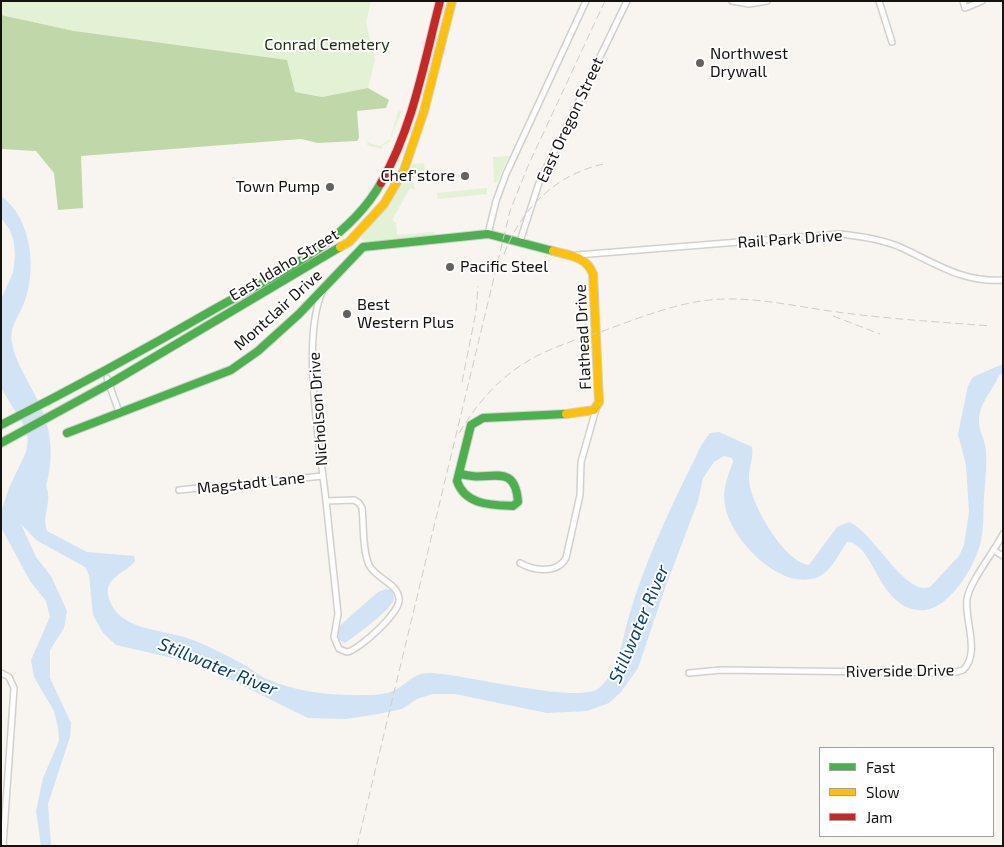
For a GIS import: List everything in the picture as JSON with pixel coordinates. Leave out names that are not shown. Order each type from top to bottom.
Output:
[{"type":"main road","name":"East Idaho Street","points":[[5,441],[57,412],[204,315],[316,250],[342,232],[368,203],[384,180],[402,141],[440,1]]},
{"type":"main road","name":"East Idaho Street","points":[[4,423],[42,405],[140,366],[349,242],[384,204],[404,170],[424,111],[452,1]]},
{"type":"main road","points":[[363,247],[488,234]]},
{"type":"main road","name":"Flathead Drive","points":[[459,473],[471,425],[475,420],[483,418],[584,414],[594,410],[600,402],[593,274],[589,264],[569,255],[488,234]]},
{"type":"main road","name":"Montclair Drive","points":[[67,433],[231,370],[258,351],[325,288],[363,247]]},
{"type":"main road","points":[[140,366],[150,353],[195,324],[204,315]]},
{"type":"main road","points":[[57,412],[88,384],[101,378],[107,378]]},
{"type":"main road","points":[[459,473],[468,478],[505,476],[517,485],[518,502],[513,506],[506,506],[472,501],[464,497],[458,490],[459,473]]},
{"type":"street","points":[[488,234],[496,201],[506,174],[586,1]]},
{"type":"street","name":"East Oregon Street","points":[[520,241],[539,183],[628,1]]},
{"type":"street","points":[[732,1],[749,4],[767,1]]},
{"type":"street","points":[[879,1],[892,42]]},
{"type":"street","points":[[963,1],[965,8],[982,1]]},
{"type":"street","name":"Rail Park Drive","points":[[569,255],[599,255],[839,234],[880,240],[956,275],[971,279],[1003,280]]},
{"type":"street","points":[[349,242],[363,247]]},
{"type":"street","name":"Nicholson Drive","points":[[325,288],[320,295],[312,366],[323,476],[338,614],[334,639],[339,649],[349,652],[392,616],[398,609],[400,600],[394,589],[369,564],[360,503],[354,500],[326,501]]},
{"type":"street","points":[[107,378],[119,412]]},
{"type":"street","points":[[520,564],[528,568],[556,568],[566,558],[580,495],[581,462],[600,402]]},
{"type":"street","name":"Magstadt Lane","points":[[179,490],[323,476]]},
{"type":"street","name":"Riverside Drive","points":[[689,673],[703,670],[958,672],[966,667],[970,657],[967,604],[969,591],[1003,534]]},
{"type":"street","points":[[994,551],[1003,556]]},
{"type":"street","points":[[1,673],[9,677],[14,688],[3,846]]},
{"type":"green space","name":"Conrad Cemetery","points":[[1,1],[371,1],[366,22],[375,60],[368,88],[322,97],[295,92],[74,31],[1,15]]},
{"type":"green space","points":[[1,15],[74,31],[287,60],[295,92],[322,97],[368,88],[389,100],[386,108],[357,111],[359,138],[357,141],[318,143],[301,139],[81,156],[83,208],[58,210],[54,173],[36,151],[1,149]]},
{"type":"green space","points":[[402,110],[389,142],[382,146],[382,149],[367,145],[369,137],[368,143],[380,146],[390,139],[398,112]]},
{"type":"green space","points":[[509,156],[497,182],[494,183],[493,157]]},
{"type":"green space","points":[[424,163],[425,174],[428,175],[417,175],[409,170],[412,164]]},
{"type":"green space","points":[[407,178],[413,181],[415,190],[410,188],[392,220],[396,223],[397,235],[435,232],[434,236],[376,242],[362,240],[361,237],[404,179]]},
{"type":"green space","points":[[487,188],[487,194],[438,199],[437,193]]},
{"type":"water","name":"Stillwater River","points":[[1,196],[11,205],[19,217],[29,244],[31,273],[29,287],[23,306],[13,326],[11,337],[16,356],[45,417],[48,428],[51,451],[46,486],[48,492],[45,519],[47,531],[87,552],[134,556],[135,561],[113,579],[108,589],[108,595],[113,607],[131,623],[181,636],[199,643],[277,683],[321,693],[375,695],[390,692],[419,675],[429,673],[545,691],[587,692],[599,688],[609,677],[616,662],[640,583],[659,536],[702,444],[710,433],[719,432],[752,447],[749,472],[751,491],[770,530],[789,554],[799,561],[809,565],[837,527],[849,522],[859,528],[910,582],[920,587],[930,587],[959,556],[964,545],[969,512],[966,465],[958,434],[968,386],[973,377],[1003,364],[1003,374],[999,375],[984,401],[979,419],[986,448],[986,463],[983,530],[978,551],[958,587],[939,605],[928,609],[917,610],[904,605],[893,597],[884,586],[864,552],[856,545],[847,542],[831,567],[823,575],[804,580],[790,577],[775,571],[762,561],[749,549],[731,523],[726,510],[724,492],[733,462],[732,458],[724,456],[714,462],[703,478],[698,501],[664,591],[638,668],[621,692],[609,703],[587,711],[547,713],[455,694],[432,694],[417,699],[402,709],[378,714],[346,719],[308,718],[199,664],[116,645],[103,633],[93,615],[89,575],[85,567],[36,540],[21,524],[36,557],[51,576],[67,611],[64,628],[50,650],[50,678],[71,723],[70,737],[48,804],[51,846],[41,846],[36,811],[43,778],[59,741],[54,711],[34,677],[31,660],[50,617],[46,601],[30,581],[2,529],[2,509],[9,488],[26,452],[28,440],[25,427],[1,388],[1,299],[13,273],[15,257],[14,242],[10,230],[1,218]]},
{"type":"water","points":[[386,589],[391,590],[394,598],[384,612],[345,643],[338,639],[337,628],[378,592]]},
{"type":"railway","points":[[357,846],[510,211],[528,166],[605,1]]},
{"type":"railway","points":[[504,254],[520,222],[542,196],[570,176],[603,164]]},
{"type":"railway","points":[[462,382],[476,312],[478,286]]},
{"type":"railway","points":[[459,433],[478,405],[493,388],[530,360],[571,342],[662,310],[693,302],[724,299],[752,300],[875,317],[991,326]]},
{"type":"railway","points":[[833,316],[880,334]]},
{"type":"traffic: fast","points":[[1,425],[133,355],[305,258],[328,242],[348,224],[366,205],[381,183]]},
{"type":"traffic: fast","points":[[67,433],[231,370],[258,351],[299,314],[363,247],[488,234],[553,251]]},
{"type":"traffic: fast","points":[[1,443],[109,384],[340,247]]},
{"type":"traffic: fast","points":[[459,473],[469,476],[505,477],[511,481],[516,489],[518,502],[513,506],[480,502],[466,495],[461,489],[457,481],[471,425],[483,418],[566,414]]},
{"type":"traffic: slow","points":[[340,247],[349,242],[384,204],[404,170],[424,111],[452,1]]},
{"type":"traffic: slow","points":[[553,251],[582,260],[593,274],[599,402],[594,410],[566,414]]},
{"type":"traffic: jam","points":[[381,183],[392,162],[410,117],[440,1]]},
{"type":"place","name":"Northwest Drywall","points":[[700,63]]},
{"type":"place","name":"Chef'store","points":[[465,176]]},
{"type":"place","name":"Town Pump","points":[[330,187]]},
{"type":"place","name":"Pacific Steel","points":[[450,267]]},
{"type":"place","name":"Best Western Plus","points":[[347,314]]}]
